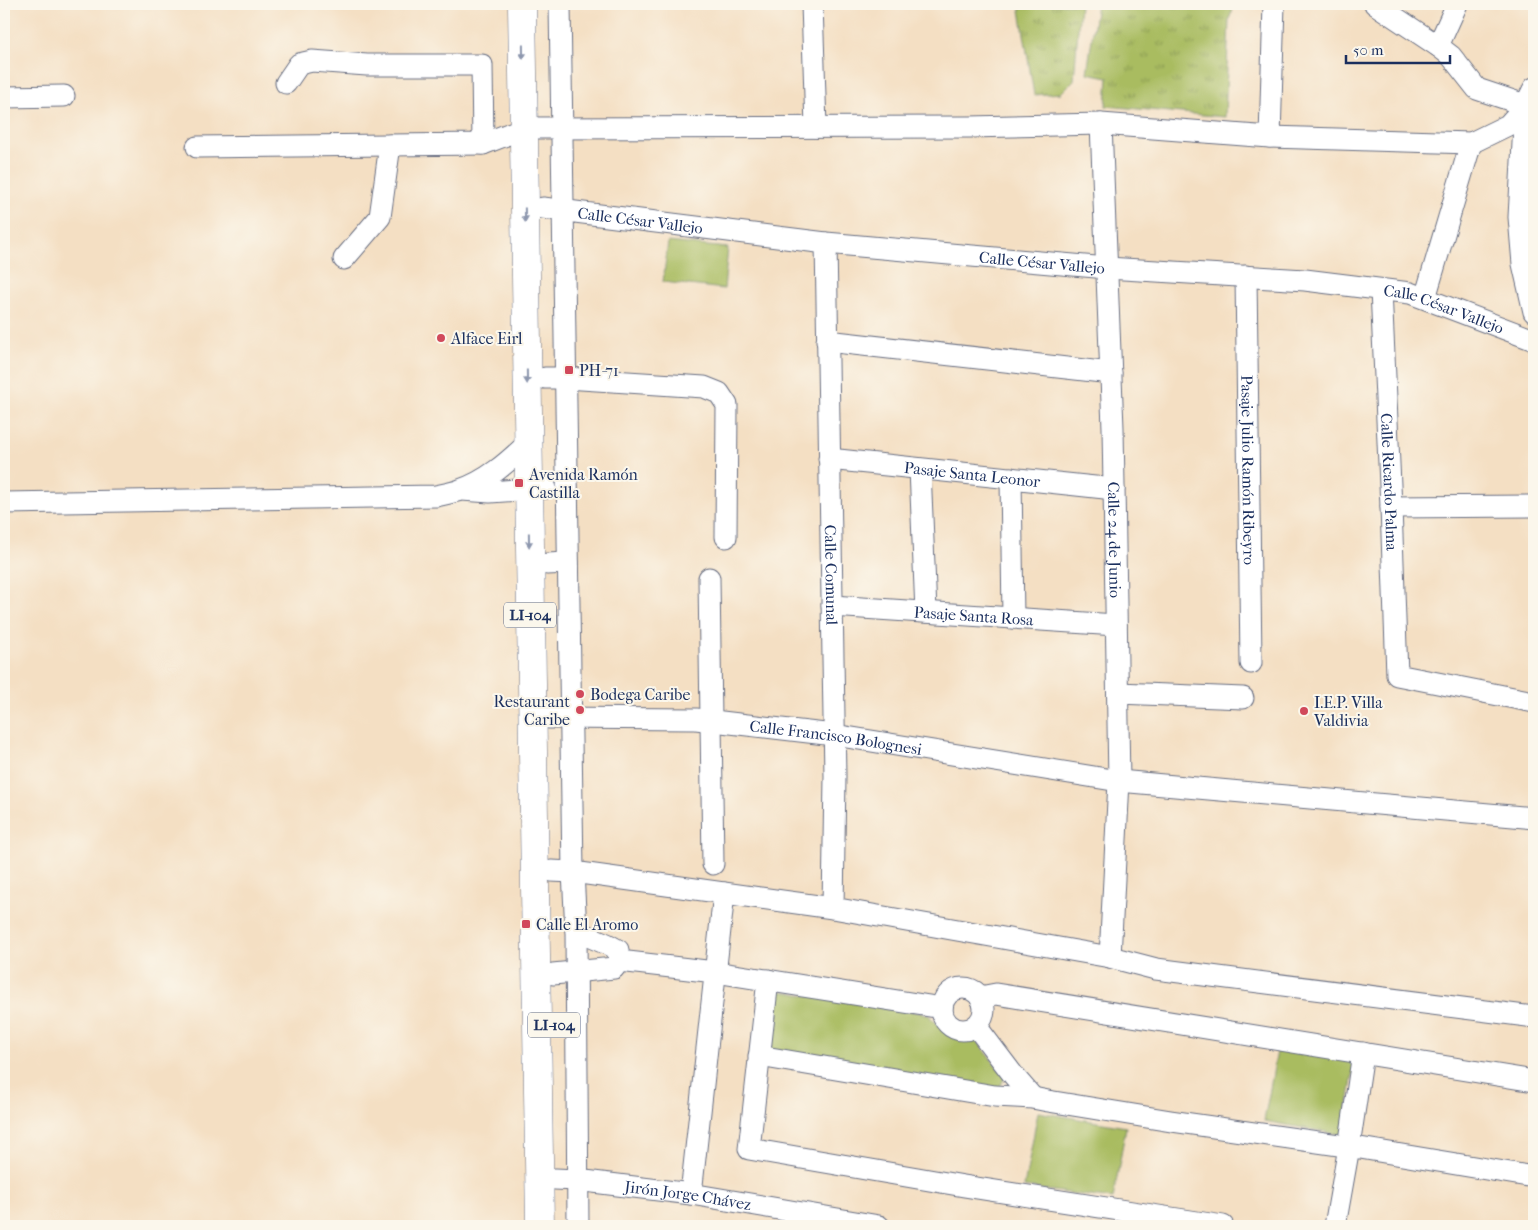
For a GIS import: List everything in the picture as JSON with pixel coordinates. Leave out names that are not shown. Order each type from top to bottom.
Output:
[{"type":"highway","name":"LI-104","points":[[522,4],[553,209],[555,378],[537,488],[540,1226]]},
{"type":"highway","name":"LI-104","points":[[541,4],[542,128],[528,443],[537,488],[558,563],[565,973],[566,1179],[556,1226]]},
{"type":"street","points":[[542,128],[560,4]]},
{"type":"street","points":[[812,4],[816,127]]},
{"type":"street","points":[[1270,137],[1274,4]]},
{"type":"street","points":[[1375,4],[1451,56],[1477,89],[1531,101]]},
{"type":"street","points":[[1438,46],[1457,4]]},
{"type":"street","points":[[286,83],[299,64],[312,62],[367,65],[482,65],[483,144]]},
{"type":"street","points":[[4,97],[64,96]]},
{"type":"street","points":[[197,146],[483,144],[542,128],[970,127],[1101,124],[1270,137],[1471,143],[1508,125],[1531,101]]},
{"type":"street","points":[[1531,101],[1519,217],[1523,264],[1534,312]]},
{"type":"street","name":"Calle 24 de Junio","points":[[1101,124],[1111,373],[1119,781],[1110,957]]},
{"type":"street","points":[[1426,298],[1471,143]]},
{"type":"street","points":[[344,259],[380,217],[390,145]]},
{"type":"street","name":"Calle César Vallejo","points":[[553,209],[826,243],[1107,268],[1305,280],[1410,293],[1534,340]]},
{"type":"street","name":"Calle Comunal","points":[[826,243],[834,736],[833,908]]},
{"type":"street","name":"Pasaje Julio Ramón Ribeyro","points":[[1246,276],[1251,663]]},
{"type":"street","name":"Calle Ricardo Palma","points":[[1381,290],[1397,675],[1534,702]]},
{"type":"street","points":[[827,341],[1111,373]]},
{"type":"street","points":[[558,563],[555,378],[704,387],[719,393],[727,405],[726,537]]},
{"type":"street","points":[[4,503],[436,496],[460,490],[490,475],[507,463],[528,443]]},
{"type":"street","name":"Pasaje Santa Leonor","points":[[829,459],[1114,489]]},
{"type":"street","points":[[920,469],[926,612]]},
{"type":"street","points":[[1011,478],[1013,618]]},
{"type":"street","points":[[460,490],[490,492],[537,488]]},
{"type":"street","points":[[1391,507],[1534,506]]},
{"type":"street","points":[[709,578],[713,864]]},
{"type":"street","name":"Pasaje Santa Rosa","points":[[832,606],[1116,625]]},
{"type":"street","points":[[1118,693],[1243,698]]},
{"type":"street","name":"Calle Francisco Bolognesi","points":[[560,718],[696,719],[834,736],[1119,781],[1534,818]]},
{"type":"street","points":[[576,931],[618,950],[619,961],[614,968],[565,973],[576,931],[562,872],[833,908],[1110,957],[1156,969],[1534,1017]]},
{"type":"street","points":[[691,1194],[724,893]]},
{"type":"street","points":[[619,961],[715,972],[942,1008]]},
{"type":"street","points":[[768,980],[749,1149],[964,1186],[1223,1226]]},
{"type":"street","points":[[970,989],[980,997],[984,1009],[983,1016],[976,1026],[963,1030],[956,1029],[945,1021],[942,1015],[942,1008],[946,996],[951,991],[970,989]]},
{"type":"street","points":[[980,997],[996,994],[1534,1081]]},
{"type":"street","points":[[976,1026],[1033,1098]]},
{"type":"street","points":[[1335,1226],[1363,1053]]},
{"type":"street","points":[[759,1056],[995,1096],[1033,1098],[1534,1177]]},
{"type":"street","points":[[566,1179],[578,1226]]},
{"type":"street","name":"Jirón Jorge Chávez","points":[[566,1179],[691,1194],[823,1221],[879,1226]]},
{"type":"green space","points":[[1019,4],[1080,4],[1074,80],[1061,93],[1034,95]]},
{"type":"green space","points":[[1097,4],[1235,4],[1229,19],[1225,117],[1106,106],[1108,77],[1087,73]]},
{"type":"green space","points":[[668,242],[728,248],[724,289],[663,282]]},
{"type":"green space","points":[[773,990],[928,1014],[942,1028],[957,1033],[972,1034],[1005,1077],[996,1090],[770,1053]]},
{"type":"green space","points":[[1278,1046],[1355,1061],[1343,1135],[1264,1121]]},
{"type":"green space","points":[[1038,1112],[1126,1127],[1113,1199],[1024,1187]]},
{"type":"place","name":"Alface Eirl","points":[[441,338]]},
{"type":"place","name":"PH-71","points":[[569,370]]},
{"type":"place","name":"Avenida Ramón Castilla","points":[[519,483]]},
{"type":"place","name":"Bodega Caribe","points":[[580,694]]},
{"type":"place","name":"Restaurant Caribe","points":[[580,710]]},
{"type":"place","name":"I.E.P. Villa Valdivia","points":[[1304,711]]},
{"type":"place","name":"Calle El Aromo","points":[[526,924]]}]
